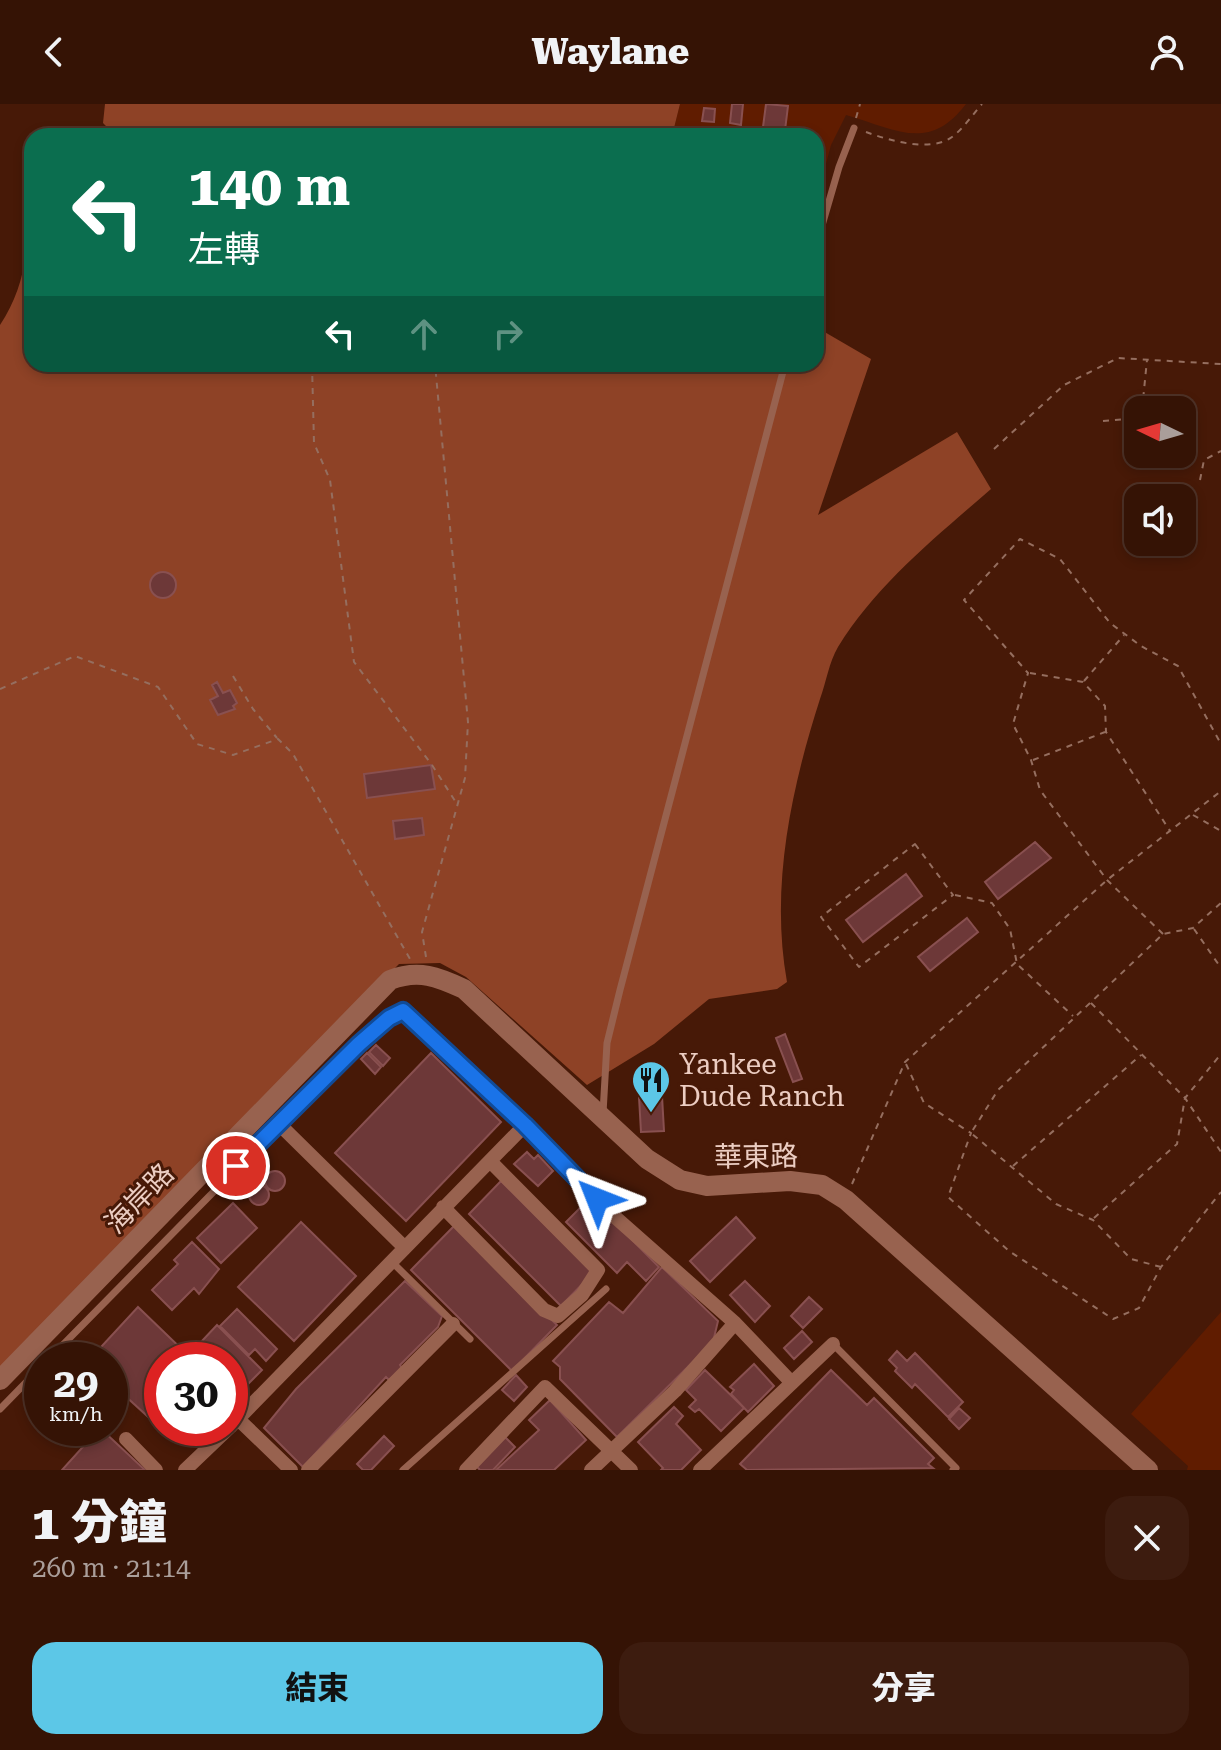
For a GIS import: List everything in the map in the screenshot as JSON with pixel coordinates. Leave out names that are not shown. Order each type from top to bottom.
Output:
[{"type":"main road","name":"海岸路","points":[[0,1380],[390,980],[406,974],[430,974]]},
{"type":"main road","name":"華東路","points":[[430,974],[464,989],[647,1159],[680,1180],[707,1186],[790,1181],[822,1185],[846,1200],[1148,1470]]},
{"type":"street","points":[[403,1011],[525,1125],[615,1217],[735,1323],[792,1383]]},
{"type":"street","points":[[278,1123],[404,1247]]},
{"type":"street","points":[[248,1409],[525,1125]]},
{"type":"street","points":[[443,1207],[544,1310],[558,1316],[582,1295],[598,1270],[490,1161]]},
{"type":"street","points":[[591,1470],[675,1391],[735,1323]]},
{"type":"street","points":[[308,1470],[453,1324]]},
{"type":"street","points":[[700,1470],[833,1344]]},
{"type":"street","points":[[466,1470],[545,1387],[631,1470]]},
{"type":"street","points":[[248,1437],[291,1470]]},
{"type":"street","points":[[128,1441],[156,1470]]},
{"type":"street","points":[[185,1470],[210,1446]]},
{"type":"lane","points":[[824,219],[854,128]]},
{"type":"lane","points":[[603,1115],[607,1043],[783,372]]},
{"type":"lane","points":[[65,1342],[278,1123],[359,1044],[389,1018],[403,1011]]},
{"type":"lane","points":[[393,1263],[470,1339]]},
{"type":"lane","points":[[403,1470],[606,1289]]},
{"type":"lane","points":[[833,1344],[956,1468],[953,1470]]},
{"type":"lane","points":[[0,1409],[24,1384]]},
{"type":"path","points":[[860,104],[854,128],[896,142],[922,144],[951,138],[982,104]]},
{"type":"path","points":[[994,449],[1064,385],[1118,358],[1221,364]]},
{"type":"path","points":[[1143,396],[1147,360]]},
{"type":"path","points":[[312,372],[314,443],[330,480],[354,662],[432,765],[457,805]]},
{"type":"path","points":[[430,974],[422,932],[465,778],[468,722],[437,372]]},
{"type":"path","points":[[1103,421],[1124,419]]},
{"type":"path","points":[[1200,480],[1204,460],[1221,451]]},
{"type":"path","points":[[1170,832],[1106,732],[1105,706],[1083,682],[1028,673],[964,600],[1020,539],[1060,559],[1110,623],[1178,666],[1221,744]]},
{"type":"path","points":[[1083,682],[1125,634]]},
{"type":"path","points":[[0,689],[75,656],[158,687],[197,744],[233,755],[278,739]]},
{"type":"path","points":[[1028,673],[1013,724],[1031,760],[1040,790],[1107,880],[1163,934]]},
{"type":"path","points":[[233,676],[253,709],[293,754],[408,958],[430,974]]},
{"type":"path","points":[[1031,760],[1106,732]]},
{"type":"path","points":[[846,1200],[905,1062],[1107,880],[1221,791]]},
{"type":"path","points":[[1192,814],[1221,831]]},
{"type":"path","points":[[953,895],[859,967],[821,917],[915,844],[953,895],[992,903],[1010,929],[1017,964],[1075,1018]]},
{"type":"path","points":[[1221,903],[1193,928],[1163,934],[998,1090],[971,1133],[948,1197],[1009,1251],[1113,1319],[1139,1308],[1161,1267],[1221,1192]]},
{"type":"path","points":[[1193,928],[1221,968]]},
{"type":"path","points":[[1091,1002],[1185,1098],[1221,1152]]},
{"type":"path","points":[[1012,1167],[1142,1054]]},
{"type":"path","points":[[1093,1220],[1177,1144],[1185,1098],[1221,1054]]},
{"type":"path","points":[[905,1062],[924,1103],[971,1133],[1056,1204],[1093,1220],[1131,1259],[1161,1267]]},
{"type":"shaded area","points":[[105,104],[680,104],[674,128],[108,128],[103,123]]},
{"type":"shaded area","points":[[680,104],[966,104],[952,119],[925,133],[896,131],[846,115],[831,145],[824,172],[824,128],[674,128]]},
{"type":"shaded area","points":[[24,264],[24,372],[824,372],[824,332],[871,359],[818,515],[957,432],[991,489],[889,582],[853,624],[832,659],[800,768],[786,839],[781,911],[787,982],[777,989],[709,999],[654,1044],[587,1085],[466,977],[440,963],[399,964],[0,1367],[0,325],[19,285]]},
{"type":"shaded area","points":[[1221,1312],[1221,1470],[1187,1470],[1188,1466],[1131,1414]]},
{"type":"building","points":[[732,104],[743,104],[741,125],[730,123]]},
{"type":"building","points":[[766,104],[788,106],[785,128],[763,127]]},
{"type":"building","points":[[704,108],[715,109],[714,122],[702,121]]},
{"type":"building","points":[[163,572],[172,576],[176,585],[172,594],[163,598],[154,594],[150,585],[154,576]]},
{"type":"building","points":[[217,682],[223,693],[230,690],[237,703],[233,706],[235,709],[218,715],[210,700],[218,696],[212,685]]},
{"type":"building","points":[[431,765],[435,789],[367,798],[364,774]]},
{"type":"building","points":[[422,818],[424,835],[395,839],[393,821]]},
{"type":"building","points":[[1035,842],[1051,858],[998,899],[985,882]]},
{"type":"building","points":[[906,874],[922,896],[863,942],[846,920]]},
{"type":"building","points":[[967,918],[978,932],[930,971],[918,957]]},
{"type":"building","points":[[785,1034],[802,1079],[793,1082],[776,1038]]},
{"type":"building","points":[[376,1045],[390,1058],[383,1066],[369,1052]]},
{"type":"building","points":[[367,1053],[381,1067],[375,1074],[361,1059]]},
{"type":"building","points":[[431,1053],[501,1122],[406,1221],[335,1153]]},
{"type":"building","name":"Yankee Dude Ranch","points":[[662,1096],[664,1131],[641,1132],[639,1097]]},
{"type":"building","points":[[527,1152],[534,1159],[538,1155],[553,1171],[538,1186],[514,1164]]},
{"type":"building","points":[[275,1171],[282,1174],[285,1181],[282,1188],[275,1191],[268,1188],[265,1181],[268,1174]]},
{"type":"building","points":[[501,1181],[593,1273],[561,1306],[469,1214]]},
{"type":"building","points":[[255,1185],[263,1185],[269,1195],[263,1205],[255,1205],[249,1199],[249,1191]]},
{"type":"building","points":[[590,1198],[659,1267],[646,1281],[627,1262],[617,1273],[566,1222]]},
{"type":"building","points":[[233,1203],[257,1228],[221,1263],[197,1238]]},
{"type":"building","points":[[736,1217],[755,1238],[710,1282],[690,1261]]},
{"type":"building","points":[[301,1222],[356,1276],[294,1341],[238,1287]]},
{"type":"building","points":[[455,1225],[557,1325],[512,1371],[411,1270]]},
{"type":"building","points":[[192,1242],[219,1269],[199,1294],[194,1288],[172,1310],[152,1290],[178,1264],[174,1260]]},
{"type":"building","points":[[662,1267],[718,1321],[713,1342],[617,1437],[560,1379],[560,1367],[553,1361],[609,1302],[623,1313]]},
{"type":"building","points":[[405,1281],[442,1316],[438,1327],[400,1365],[402,1368],[389,1380],[386,1377],[303,1467],[264,1428],[296,1389]]},
{"type":"building","points":[[745,1281],[770,1306],[755,1322],[730,1295]]},
{"type":"building","points":[[809,1297],[822,1309],[803,1328],[791,1316]]},
{"type":"building","points":[[138,1307],[174,1342],[144,1342],[144,1413],[128,1398],[128,1342],[106,1342]]},
{"type":"building","points":[[237,1309],[277,1349],[266,1361],[255,1349],[249,1355],[248,1342],[236,1342],[220,1326]]},
{"type":"building","points":[[217,1325],[234,1342],[201,1342]]},
{"type":"building","points":[[802,1331],[812,1342],[794,1359],[784,1348]]},
{"type":"building","points":[[897,1351],[907,1361],[915,1353],[963,1402],[948,1417],[915,1384],[912,1388],[895,1371],[897,1368],[889,1360]]},
{"type":"building","points":[[248,1356],[262,1370],[248,1384]]},
{"type":"building","points":[[754,1364],[774,1386],[748,1412],[731,1394],[734,1390],[730,1387]]},
{"type":"building","points":[[705,1370],[744,1408],[721,1431],[699,1409],[695,1412],[689,1407],[696,1400],[686,1390]]},
{"type":"building","points":[[831,1370],[867,1405],[874,1398],[934,1458],[928,1464],[933,1468],[747,1470],[740,1464]]},
{"type":"building","points":[[516,1375],[527,1387],[514,1401],[502,1390]]},
{"type":"building","points":[[550,1400],[586,1440],[554,1470],[496,1470],[539,1430],[529,1420]]},
{"type":"building","points":[[674,1407],[683,1416],[676,1424],[701,1450],[681,1470],[661,1470],[663,1468],[638,1442]]},
{"type":"building","points":[[959,1408],[970,1418],[959,1429],[949,1419]]},
{"type":"building","points":[[384,1436],[394,1446],[371,1470],[363,1470],[357,1464]]},
{"type":"building","points":[[504,1436],[515,1447],[493,1470],[480,1470],[476,1466]]},
{"type":"building","points":[[84,1446],[119,1446],[145,1470],[62,1470]]},
{"type":"place","name":"Yankee Dude Ranch","points":[[651,1114]]},
{"type":"route","points":[[236,1166],[359,1044],[389,1018],[403,1011],[525,1125],[597,1199]]}]
